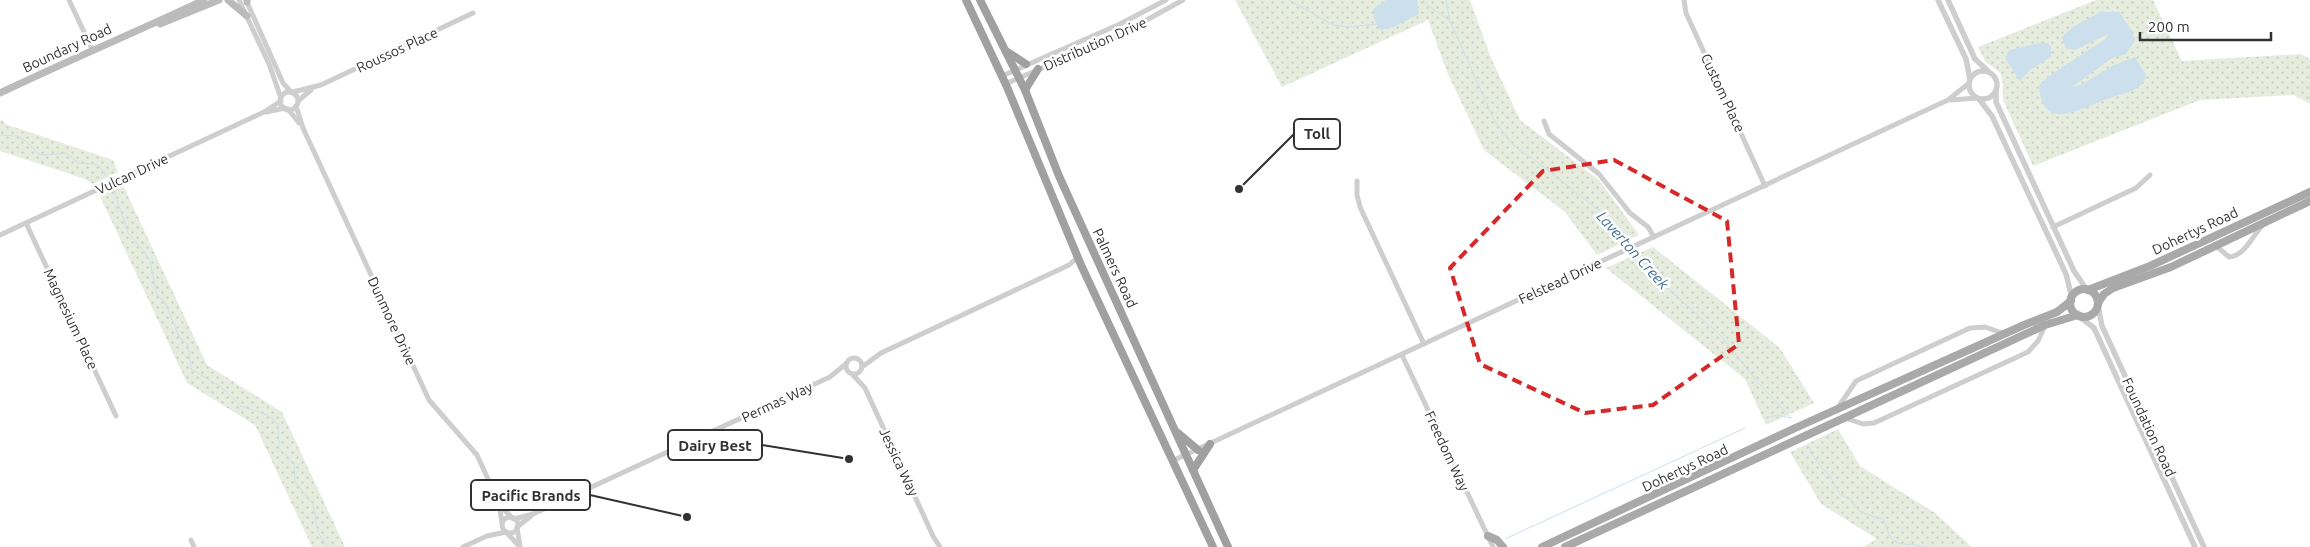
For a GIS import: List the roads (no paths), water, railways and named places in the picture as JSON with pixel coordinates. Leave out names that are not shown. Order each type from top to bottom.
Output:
[{"type":"highway","name":"Palmers Road","points":[[966,0],[1004,80],[1081,265],[1213,547]]},
{"type":"highway","name":"Palmers Road","points":[[980,0],[1025,90],[1060,176],[1228,547]]},
{"type":"highway","points":[[1006,51],[1026,64]]},
{"type":"highway","points":[[1025,90],[1038,69]]},
{"type":"highway","points":[[1175,430],[1198,450]]},
{"type":"highway","points":[[1193,470],[1210,444]]},
{"type":"main road","name":"Boundary Road","points":[[145,28],[166,23],[219,0]]},
{"type":"main road","points":[[228,0],[246,16]]},
{"type":"main road","name":"Boundary Road","points":[[0,93],[92,49],[145,28],[200,1]]},
{"type":"main road","points":[[2308,193],[2310,201]]},
{"type":"main road","name":"Dohertys Road","points":[[2088,290],[2134,273],[2308,193]]},
{"type":"main road","name":"Dohertys Road","points":[[2098,305],[2104,294],[2113,288],[2146,278],[2310,201]]},
{"type":"main road","points":[[2088,290],[2096,295],[2098,305],[2092,315],[2079,316],[2072,309],[2071,300],[2079,291],[2088,290]]},
{"type":"main road","name":"Dohertys Road","points":[[1542,547],[1837,409],[2058,312],[2071,300]]},
{"type":"main road","name":"Dohertys Road","points":[[1565,547],[2045,325],[2079,316]]},
{"type":"main road","points":[[1488,536],[1497,540],[1503,547]]},
{"type":"street","points":[[69,0],[92,49]]},
{"type":"street","points":[[239,0],[273,72],[281,99]]},
{"type":"street","points":[[247,0],[283,83],[292,92]]},
{"type":"street","name":"Distribution Drive","points":[[1017,74],[1026,64],[1128,20],[1166,0]]},
{"type":"street","name":"Distribution Drive","points":[[1004,80],[1017,74],[1038,69],[1112,38],[1183,0]]},
{"type":"street","name":"Custom Place","points":[[1684,0],[1686,13],[1765,186]]},
{"type":"street","points":[[1938,0],[1966,59],[1970,92],[1978,98],[1992,116],[2066,274],[2071,300]]},
{"type":"street","points":[[1948,0],[1975,59],[1995,78],[1996,102],[2077,277],[2088,290]]},
{"type":"street","name":"Roussos Place","points":[[286,109],[297,104],[309,92],[320,85],[474,14]]},
{"type":"street","points":[[1128,20],[1132,28]]},
{"type":"street","points":[[1108,29],[1112,38]]},
{"type":"street","points":[[1092,36],[1096,44]]},
{"type":"street","points":[[1969,82],[1980,71],[1989,72]]},
{"type":"street","name":"Felstead Drive","points":[[1172,461],[1948,100],[1969,82]]},
{"type":"street","name":"Roussos Place","points":[[281,99],[286,92],[320,85]]},
{"type":"street","points":[[1978,98],[1989,98],[1996,91]]},
{"type":"street","name":"Dunmore Drive","points":[[292,92],[303,128],[429,400],[473,449],[499,503],[502,523]]},
{"type":"street","name":"Felstead Drive","points":[[1948,100],[1978,98]]},
{"type":"street","name":"Dunmore Drive","points":[[281,99],[286,109],[303,128]]},
{"type":"street","name":"Vulcan Drive","points":[[0,235],[264,112],[281,99]]},
{"type":"street","name":"Vulcan Drive","points":[[264,112],[286,109]]},
{"type":"street","points":[[1544,121],[1549,134],[1599,174],[1630,213],[1648,227],[1654,238]]},
{"type":"street","points":[[2008,150],[2016,146]]},
{"type":"street","points":[[2054,227],[2136,188],[2150,175]]},
{"type":"street","points":[[1357,181],[1356,195],[1360,207],[1424,344]]},
{"type":"street","name":"Dohertys Road","points":[[2214,246],[2220,248],[2229,257],[2235,256],[2243,251],[2248,242],[2267,222]]},
{"type":"street","name":"Magnesium Place","points":[[26,223],[116,416]]},
{"type":"street","points":[[881,353],[851,359],[847,363],[847,369],[852,374],[859,372],[862,367],[881,353],[1069,265],[1078,257]]},
{"type":"street","points":[[1069,265],[1081,265]]},
{"type":"street","name":"Foundation Road","points":[[2098,305],[2102,326],[2204,547]]},
{"type":"street","name":"Foundation Road","points":[[2079,316],[2094,328],[2195,547]]},
{"type":"street","points":[[1843,417],[1863,424],[1874,423],[2028,352],[2038,341],[2045,325]]},
{"type":"street","points":[[1837,409],[1856,381],[1970,328],[1979,326],[1992,328],[2005,334]]},
{"type":"street","name":"Freedom Way","points":[[1402,355],[1492,547]]},
{"type":"street","points":[[857,358],[861,361],[862,367]]},
{"type":"street","name":"Permas Way","points":[[513,518],[533,514],[830,377],[847,363]]},
{"type":"street","name":"Jessica Way","points":[[862,367],[865,388],[933,536],[940,547]]},
{"type":"street","name":"Jessica Way","points":[[852,374],[865,388]]},
{"type":"street","name":"Permas Way","points":[[830,377],[852,374]]},
{"type":"street","name":"Dunmore Drive","points":[[499,503],[513,518]]},
{"type":"street","name":"Permas Way","points":[[517,528],[533,514]]},
{"type":"street","points":[[487,536],[506,518],[513,518],[517,528],[520,547]]},
{"type":"street","points":[[502,523],[520,547]]},
{"type":"street","points":[[463,547],[487,536],[507,532],[512,533],[517,528]]},
{"type":"street","name":"Jessica Way","points":[[933,536],[936,547]]},
{"type":"street","points":[[191,540],[194,547]]},
{"type":"water","points":[[1386,0],[1417,0],[1419,14],[1393,27],[1380,30],[1374,18],[1373,9]]},
{"type":"water","points":[[2100,12],[2119,12],[2132,31],[2135,40],[2126,54],[2112,58],[2072,87],[2081,85],[2112,66],[2135,57],[2146,75],[2144,80],[2132,91],[2082,109],[2065,114],[2050,112],[2041,98],[2039,85],[2049,76],[2107,38],[2108,34],[2075,50],[2066,48],[2062,37],[2073,27]]},
{"type":"water","points":[[2048,43],[2051,47],[2051,57],[2030,70],[2020,81],[2005,58],[2009,50]]},
{"type":"waterway","points":[[1289,0],[1333,25],[1349,27],[1378,24]]},
{"type":"waterway","points":[[1423,0],[1449,20]]},
{"type":"waterway","name":"Laverton Creek","points":[[1446,0],[1450,21],[1494,120],[1514,146],[1601,212],[1631,246]]},
{"type":"waterway","points":[[0,135],[17,136],[26,141],[38,154],[66,153],[78,163],[97,165],[106,176]]},
{"type":"waterway","points":[[114,191],[128,233],[150,261],[157,295],[165,302],[179,337],[188,345],[191,369],[221,387],[241,406],[268,415],[275,421],[278,426],[279,448],[294,464],[295,482],[313,504],[318,532],[327,547]]},
{"type":"waterway","name":"Laverton Creek","points":[[1633,249],[1673,293],[1720,335],[1757,381],[1791,418]]},
{"type":"waterway","points":[[1766,418],[1776,415],[1791,418]]},
{"type":"waterway","points":[[1505,539],[1745,428]]},
{"type":"waterway","name":"Laverton Creek","points":[[1810,447],[1811,453],[1830,476],[1840,494],[1851,500],[1860,511],[1883,519],[1894,541],[1926,547]]},
{"type":"place","name":"Toll","points":[[1239,189]]},
{"type":"place","name":"Dairy Best","points":[[849,459]]},
{"type":"place","name":"Pacific Brands","points":[[687,517]]}]
